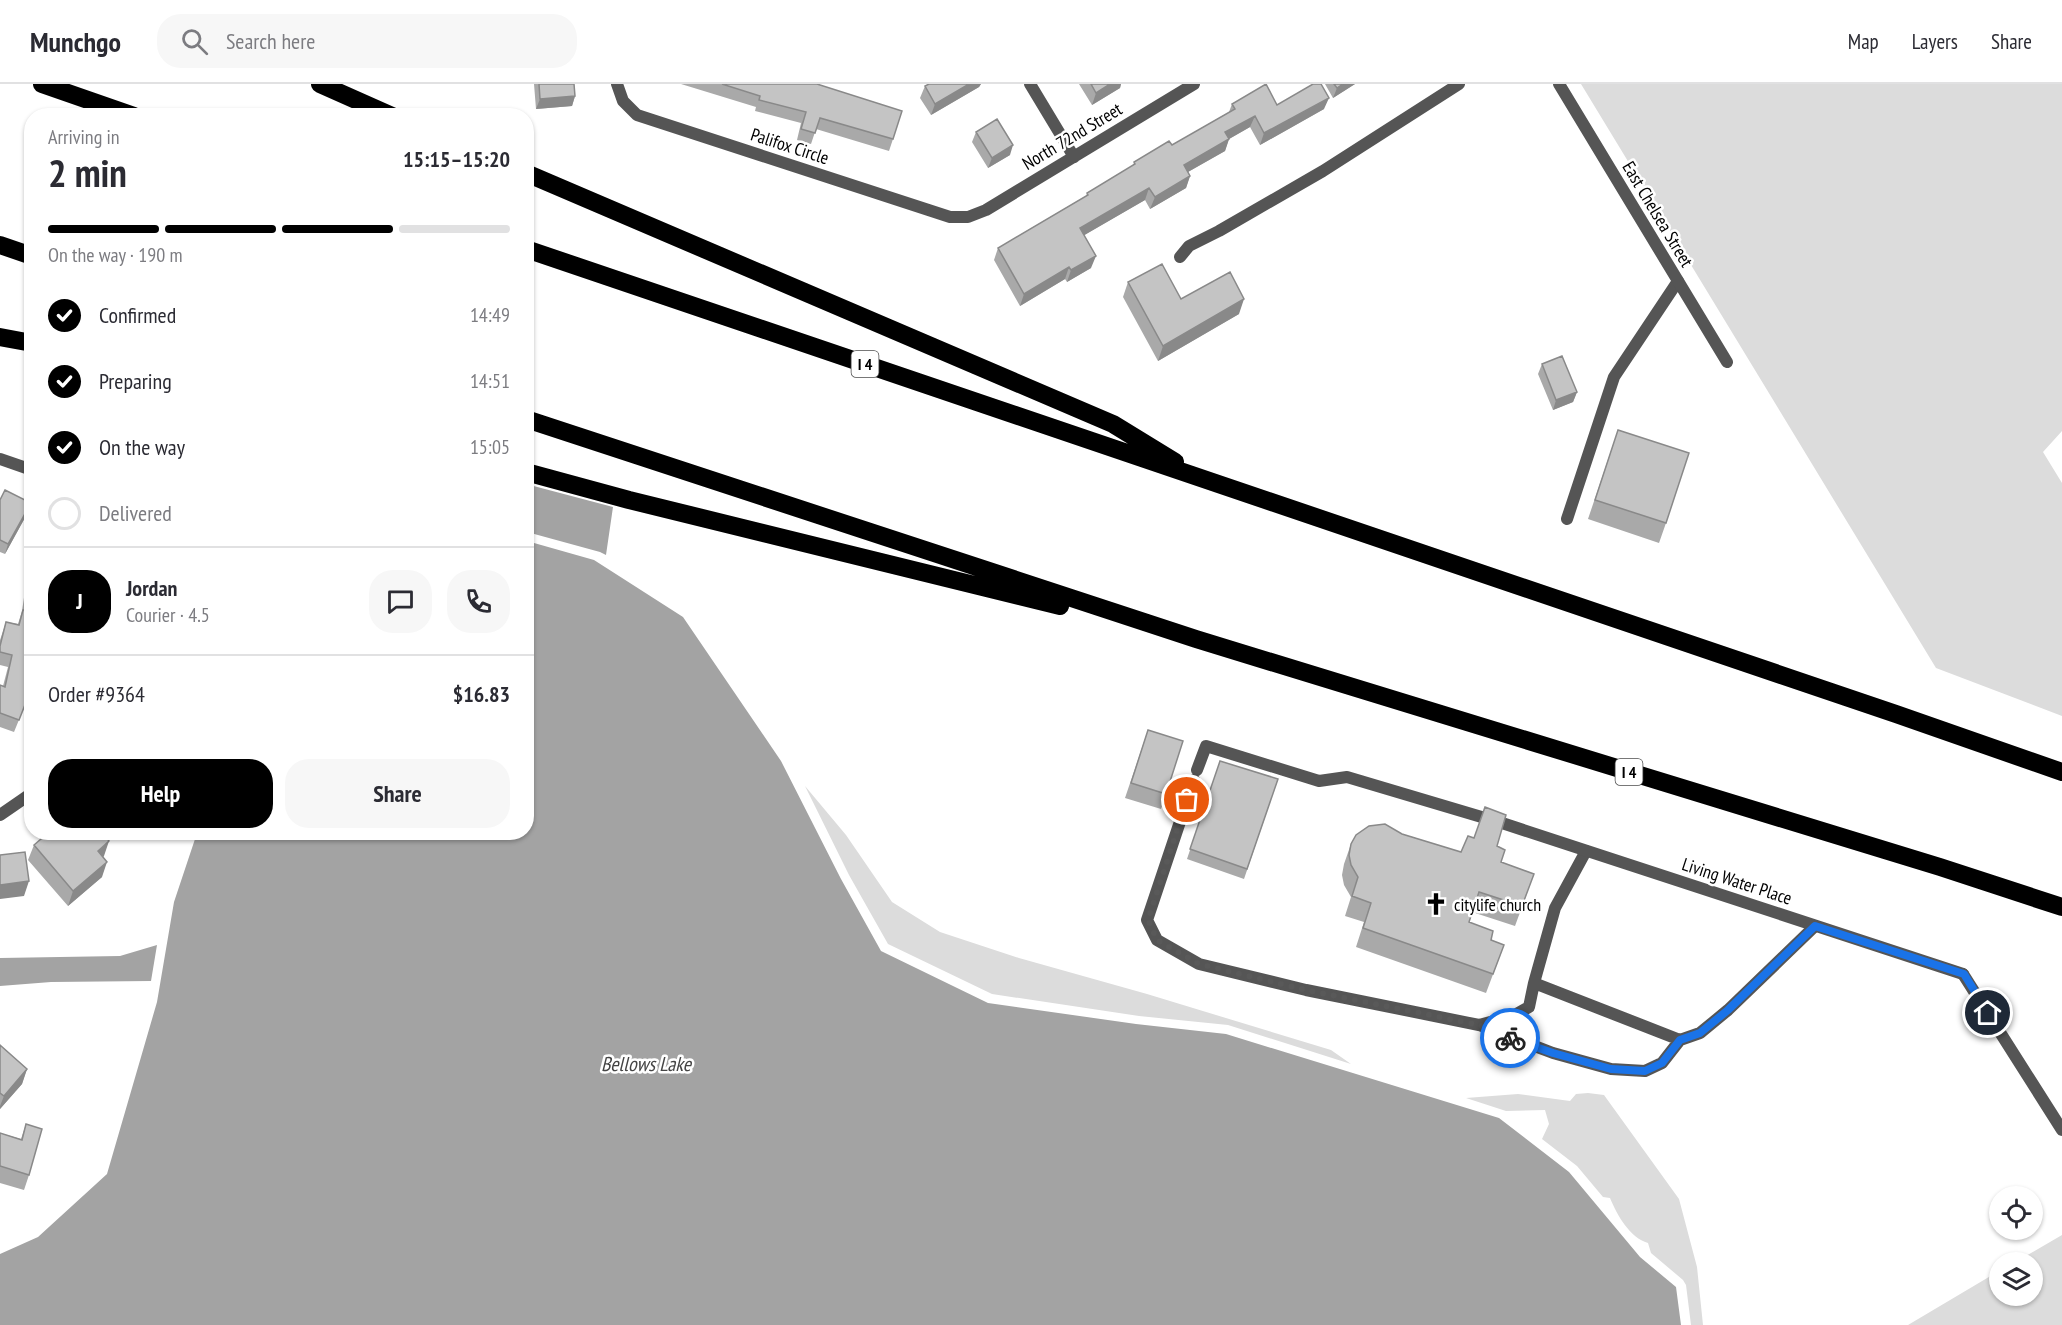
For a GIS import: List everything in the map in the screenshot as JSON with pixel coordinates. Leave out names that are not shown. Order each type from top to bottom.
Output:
[{"type":"highway","points":[[42,84],[112,108]]},
{"type":"highway","points":[[322,86],[373,108]]},
{"type":"highway","points":[[534,176],[1113,424],[1204,480]]},
{"type":"highway","points":[[0,245],[24,252]]},
{"type":"highway","name":"I 4","points":[[534,252],[1874,706],[2062,772]]},
{"type":"highway","points":[[0,338],[24,342]]},
{"type":"highway","name":"I 4","points":[[534,422],[1196,639],[1940,867],[2062,908]]},
{"type":"highway","points":[[534,474],[630,500],[1196,639]]},
{"type":"street","name":"Palifox Circle","points":[[617,84],[623,101],[638,115],[950,217],[968,217]]},
{"type":"street","points":[[1030,84],[1074,157]]},
{"type":"street","name":"North 72nd Street","points":[[968,217],[986,210],[1194,84]]},
{"type":"street","points":[[1180,258],[1189,246],[1323,171],[1459,84]]},
{"type":"street","name":"East Chelsea Street","points":[[1559,84],[1727,362]]},
{"type":"street","points":[[1567,519],[1614,377],[1677,281]]},
{"type":"street","points":[[0,459],[24,467]]},
{"type":"street","name":"Living Water Place","points":[[1479,1025],[1306,990],[1199,964],[1157,940],[1148,920],[1206,746],[1319,781],[1347,777],[1499,822],[1964,974],[2062,1130]]},
{"type":"street","points":[[0,815],[24,798]]},
{"type":"street","points":[[1479,1025],[1513,1016],[1529,1007],[1555,908],[1586,851]]},
{"type":"street","points":[[1479,1025],[1553,1053],[1611,1069],[1645,1071],[1662,1063],[1680,1040],[1700,1033],[1728,1010],[1815,926]]},
{"type":"street","points":[[1534,982],[1680,1040]]},
{"type":"shaded area","points":[[1581,84],[2062,84],[2062,431],[2043,452],[2062,483],[2062,716],[1936,668]]},
{"type":"shaded area","points":[[805,786],[846,835],[892,902],[940,932],[1019,958],[1331,1050],[1351,1064],[1228,1025],[1139,1016],[992,994],[888,944],[849,875]]},
{"type":"shaded area","points":[[1518,1094],[1570,1101],[1576,1094],[1604,1095],[1679,1199],[1697,1267],[1703,1325],[1691,1325],[1686,1285],[1683,1280],[1651,1253],[1648,1243],[1630,1231],[1620,1218],[1610,1198],[1603,1197],[1577,1166],[1542,1139],[1549,1124],[1545,1110],[1506,1111],[1466,1098]]},
{"type":"shaded area","points":[[2062,1235],[2062,1325],[1908,1325],[1989,1277],[1989,1306],[2043,1306],[2043,1252],[2033,1252]]},
{"type":"water","points":[[534,486],[613,507],[606,555],[534,534]]},
{"type":"water","name":"Bellows Lake","points":[[534,543],[594,560],[683,617],[781,761],[841,879],[881,951],[988,1003],[1226,1034],[1499,1118],[1569,1172],[1640,1257],[1676,1287],[1681,1325],[0,1325],[0,1254],[38,1237],[107,1174],[157,1002],[174,902],[195,840],[534,840]]},
{"type":"water","points":[[157,945],[151,981],[51,982],[0,986],[0,958],[120,956]]},
{"type":"building","points":[[539,84],[574,84],[575,96],[540,99]]},
{"type":"building","points":[[722,84],[817,84],[902,111],[893,139],[820,118],[815,133],[801,129],[806,112],[759,100],[760,96]]},
{"type":"building","points":[[929,84],[969,84],[935,104],[925,86]]},
{"type":"building","points":[[1091,84],[1110,84],[1096,93]]},
{"type":"building","points":[[1266,84],[1277,105],[1313,84],[1321,84],[1329,98],[1264,133],[1255,116],[1225,132],[1229,139],[1184,165],[1190,176],[1155,197],[1149,188],[1080,228],[1096,256],[1071,270],[1069,267],[1024,294],[998,248],[1088,195],[1087,193],[1169,141],[1172,145],[1235,109],[1232,104]]},
{"type":"building","points":[[997,119],[1013,145],[992,158],[976,132]]},
{"type":"building","points":[[1162,264],[1181,299],[1230,272],[1244,299],[1163,346],[1128,282]]},
{"type":"building","points":[[1562,356],[1577,392],[1556,400],[1542,364]]},
{"type":"building","points":[[1618,430],[1689,453],[1666,523],[1595,500]]},
{"type":"building","points":[[5,490],[24,500],[24,515],[8,544],[0,540],[0,500]]},
{"type":"building","points":[[23,610],[24,707],[19,720],[0,713],[0,685],[5,687],[12,655],[0,652],[0,646],[6,622],[19,625]]},
{"type":"building","points":[[1148,730],[1183,741],[1166,794],[1131,783]]},
{"type":"building","points":[[1220,761],[1278,779],[1247,869],[1190,849]]},
{"type":"building","name":"citylife church","points":[[1485,807],[1506,815],[1497,846],[1505,850],[1501,862],[1534,874],[1522,906],[1479,892],[1469,922],[1493,931],[1491,940],[1504,945],[1493,974],[1363,928],[1371,903],[1352,896],[1358,877],[1351,865],[1349,855],[1356,835],[1369,826],[1385,824],[1402,834],[1461,852],[1468,836],[1474,838]]},
{"type":"building","points":[[40,840],[109,841],[98,851],[107,862],[73,891],[34,845]]},
{"type":"building","points":[[25,852],[29,881],[0,885],[0,855]]},
{"type":"building","points":[[0,1045],[27,1069],[4,1096],[0,1093]]},
{"type":"building","points":[[26,1124],[42,1129],[29,1175],[0,1166],[0,1133],[22,1140]]},
{"type":"way so far","points":[[1187,800],[1148,920],[1157,940],[1199,964],[1306,990],[1479,1025],[1510,1038]]},
{"type":"place","name":"citylife church","points":[[1436,904]]},
{"type":"route","points":[[1510,1038],[1611,1069],[1645,1071],[1662,1063],[1680,1040],[1700,1033],[1728,1010],[1815,926],[1964,974],[1988,1013]]}]
